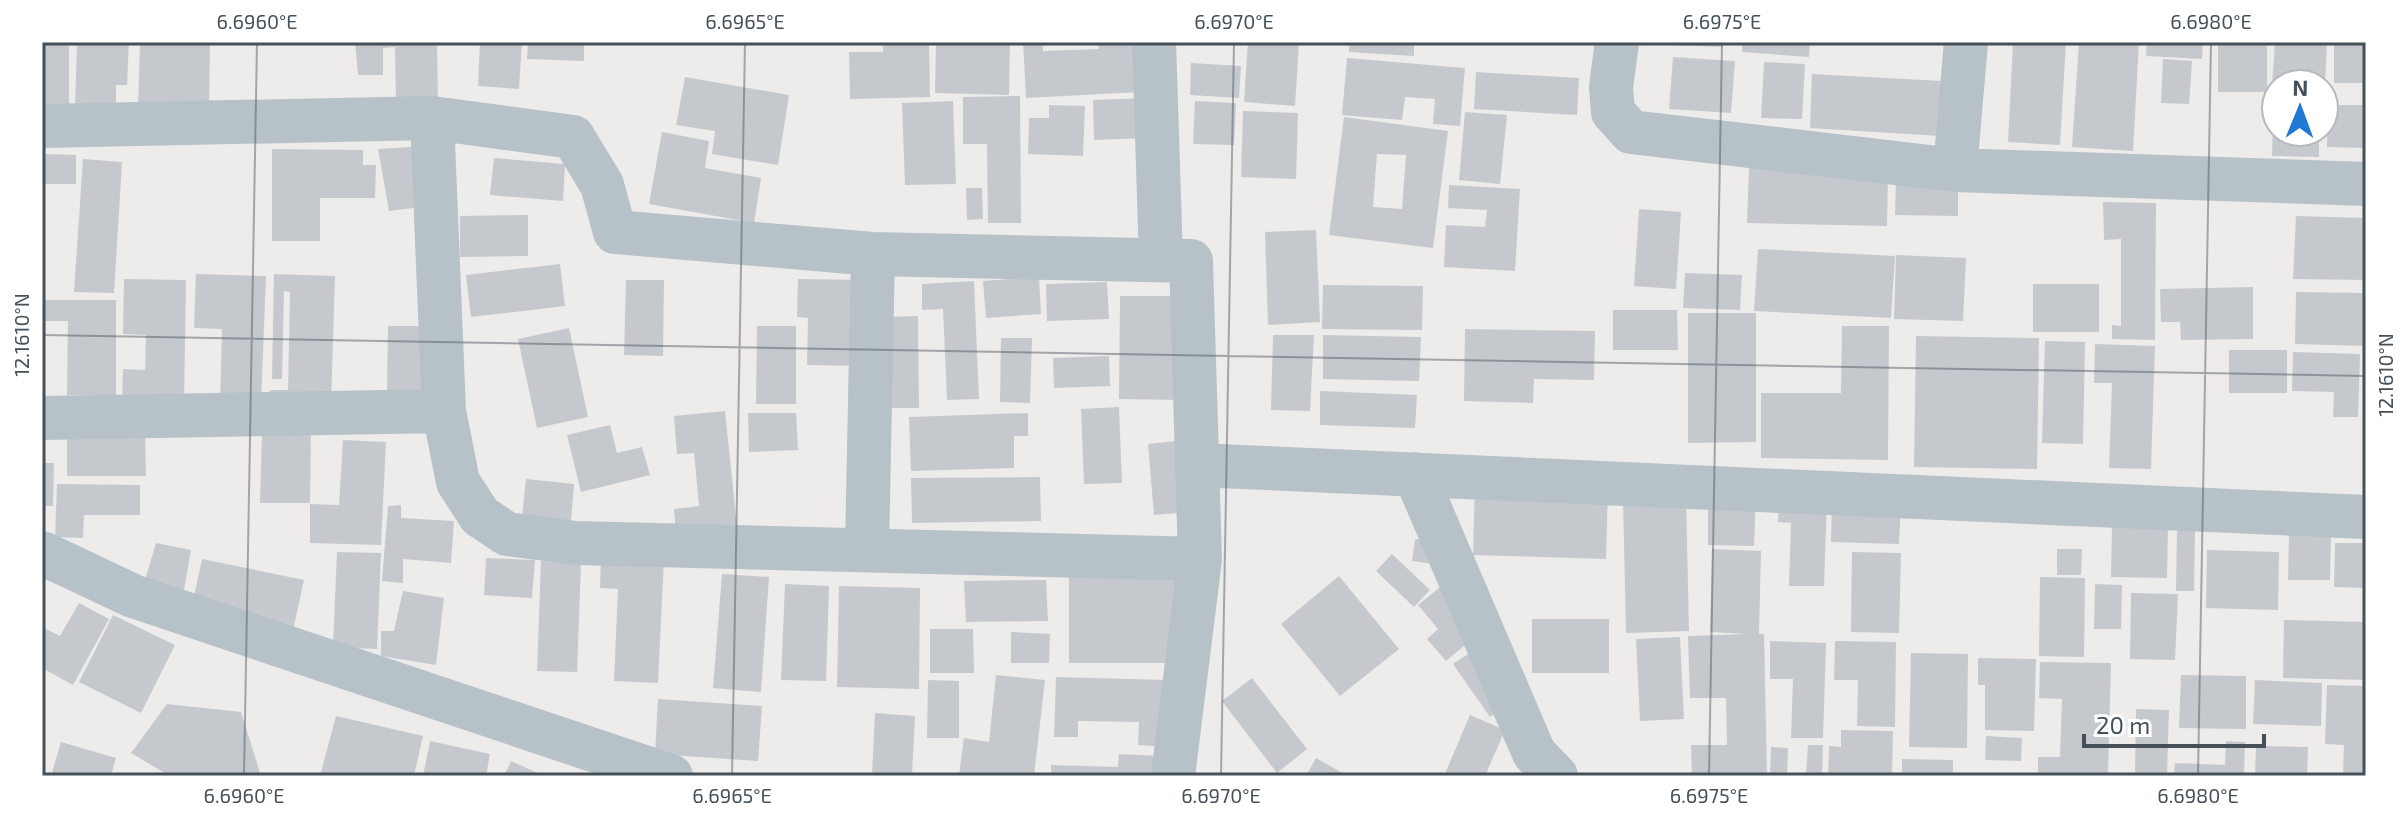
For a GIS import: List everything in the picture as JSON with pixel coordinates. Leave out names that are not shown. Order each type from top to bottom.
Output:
[{"type":"street","points":[[1154,42],[1161,259]]},
{"type":"street","points":[[1617,42],[1611,87],[1613,112],[1631,132],[1955,170],[2366,184]]},
{"type":"street","points":[[1955,170],[1966,42]]},
{"type":"street","points":[[42,126],[432,118],[573,137],[602,185],[615,232],[873,254],[1191,261],[1200,559],[1173,776]]},
{"type":"street","points":[[432,118],[444,411],[458,482],[480,516],[507,534],[576,543],[1200,559]]},
{"type":"street","points":[[867,549],[873,254]]},
{"type":"street","points":[[42,418],[444,411]]},
{"type":"street","points":[[1197,465],[2366,517]]},
{"type":"street","points":[[1415,474],[1534,753],[1556,776]]},
{"type":"street","points":[[42,553],[133,596],[671,776]]},
{"type":"building","points":[[42,42],[69,42],[69,110],[42,110]]},
{"type":"building","points":[[77,42],[129,42],[127,85],[116,85],[116,111],[75,109]]},
{"type":"building","points":[[140,42],[210,42],[209,112],[138,111]]},
{"type":"building","points":[[355,42],[437,42],[438,103],[396,103],[395,47],[383,48],[383,75],[358,75]]},
{"type":"building","points":[[480,42],[522,42],[519,89],[478,86]]},
{"type":"building","points":[[528,42],[584,42],[584,61],[527,59]]},
{"type":"building","points":[[883,42],[929,42],[930,97],[850,99],[849,52],[883,52]]},
{"type":"building","points":[[936,42],[1010,42],[1009,95],[935,93]]},
{"type":"building","points":[[1023,42],[1043,42],[1043,51],[1099,49],[1098,42],[1137,42],[1140,92],[1026,98]]},
{"type":"building","points":[[1248,42],[1299,42],[1295,106],[1244,102]]},
{"type":"building","points":[[1349,42],[1414,42],[1414,56],[1349,52]]},
{"type":"building","points":[[1670,42],[1723,42],[1723,47],[1670,45]]},
{"type":"building","points":[[1742,42],[1810,42],[1809,57],[1742,52]]},
{"type":"building","points":[[1902,42],[1935,42],[1935,45],[1902,45]]},
{"type":"building","points":[[2013,42],[2066,42],[2060,145],[2008,142]]},
{"type":"building","points":[[2079,42],[2139,42],[2133,151],[2072,147]]},
{"type":"building","points":[[2147,42],[2203,42],[2202,59],[2146,56]]},
{"type":"building","points":[[2218,42],[2267,42],[2267,68],[2260,68],[2260,92],[2218,92]]},
{"type":"building","points":[[2275,42],[2327,42],[2326,68],[2273,68]]},
{"type":"building","points":[[2334,42],[2366,42],[2366,83],[2340,83],[2340,68],[2334,68]]},
{"type":"building","points":[[1673,57],[1735,61],[1731,113],[1669,109]]},
{"type":"building","points":[[1347,58],[1465,68],[1460,126],[1433,124],[1435,99],[1405,97],[1402,120],[1342,115]]},
{"type":"building","points":[[2163,59],[2192,61],[2189,104],[2161,103]]},
{"type":"building","points":[[1764,62],[1805,64],[1802,119],[1761,118]]},
{"type":"building","points":[[1191,63],[1241,66],[1239,98],[1190,95]]},
{"type":"building","points":[[1476,72],[1579,78],[1577,115],[1474,109]]},
{"type":"building","points":[[1812,74],[1942,81],[1939,136],[1810,128]]},
{"type":"building","points":[[685,77],[789,95],[778,165],[712,154],[715,131],[676,125]]},
{"type":"building","points":[[1020,96],[1021,223],[988,223],[987,144],[963,144],[963,97]]},
{"type":"building","points":[[1148,98],[1149,138],[1094,140],[1093,100]]},
{"type":"building","points":[[953,101],[956,184],[905,185],[902,103]]},
{"type":"building","points":[[1195,101],[1236,103],[1234,145],[1193,144]]},
{"type":"building","points":[[1049,105],[1085,106],[1083,156],[1028,154],[1029,118],[1049,118]]},
{"type":"building","points":[[2340,105],[2366,105],[2366,148],[2340,147]]},
{"type":"building","points":[[1243,111],[1298,113],[1296,179],[1241,177]]},
{"type":"building","points":[[1465,112],[1507,115],[1500,184],[1459,180]]},
{"type":"building","points":[[1344,117],[1448,131],[1433,248],[1329,235]],"holes":[[[1377,154],[1406,155],[1402,209],[1373,207]]]},
{"type":"building","points":[[662,132],[709,141],[705,168],[761,178],[754,223],[649,204]]},
{"type":"building","points":[[425,146],[438,205],[389,211],[378,149]]},
{"type":"building","points":[[2272,148],[2319,148],[2319,157],[2272,156]]},
{"type":"building","points":[[272,149],[363,150],[363,165],[376,165],[375,198],[320,198],[320,241],[272,241]]},
{"type":"building","points":[[45,154],[76,155],[76,184],[45,184]]},
{"type":"building","points":[[494,158],[565,164],[563,201],[490,195]]},
{"type":"building","points":[[83,159],[122,162],[114,293],[74,292]]},
{"type":"building","points":[[1749,167],[1888,171],[1887,226],[1747,223]]},
{"type":"building","points":[[1896,178],[1958,179],[1958,216],[1895,215]]},
{"type":"building","points":[[1449,185],[1520,189],[1515,271],[1444,267],[1446,225],[1485,227],[1487,210],[1448,208]]},
{"type":"building","points":[[966,188],[982,188],[983,219],[967,220]]},
{"type":"building","points":[[2103,202],[2156,203],[2155,340],[2112,339],[2112,325],[2121,326],[2121,239],[2104,240]]},
{"type":"building","points":[[1639,209],[1681,212],[1676,289],[1634,286]]},
{"type":"building","points":[[528,215],[528,256],[460,257],[460,216]]},
{"type":"building","points":[[2296,216],[2366,218],[2366,280],[2293,279]]},
{"type":"building","points":[[1316,230],[1320,322],[1268,325],[1265,232]]},
{"type":"building","points":[[1758,249],[1895,256],[1891,318],[1754,311]]},
{"type":"building","points":[[1896,255],[1966,258],[1963,321],[1894,319]]},
{"type":"building","points":[[560,264],[565,306],[471,317],[466,275]]},
{"type":"building","points":[[1685,273],[1742,275],[1740,310],[1683,308]]},
{"type":"building","points":[[196,274],[266,276],[261,405],[220,404],[222,329],[194,328]]},
{"type":"building","points":[[274,274],[335,276],[331,404],[269,402],[270,390],[288,390],[290,292],[284,291],[282,379],[272,379]]},
{"type":"building","points":[[1039,277],[1041,314],[986,318],[983,281]]},
{"type":"building","points":[[124,279],[186,280],[184,403],[122,402],[123,369],[145,370],[146,335],[123,334]]},
{"type":"building","points":[[798,279],[864,280],[863,366],[807,365],[808,318],[797,317]]},
{"type":"building","points":[[626,280],[664,280],[663,356],[624,355]]},
{"type":"building","points":[[974,281],[979,399],[947,400],[943,309],[922,310],[922,284]]},
{"type":"building","points":[[1107,282],[1109,319],[1047,321],[1046,284]]},
{"type":"building","points":[[2033,284],[2099,284],[2099,332],[2033,332]]},
{"type":"building","points":[[1323,285],[1423,286],[1422,330],[1322,329]]},
{"type":"building","points":[[2253,287],[2253,339],[2181,340],[2180,322],[2161,322],[2160,289]]},
{"type":"building","points":[[2296,292],[2366,293],[2366,346],[2295,344]]},
{"type":"building","points":[[1120,296],[1180,296],[1181,400],[1119,399]]},
{"type":"building","points":[[43,300],[116,300],[116,395],[67,395],[68,321],[43,321]]},
{"type":"building","points":[[1613,310],[1677,310],[1678,350],[1613,350]]},
{"type":"building","points":[[1688,313],[1756,313],[1756,442],[1688,443]]},
{"type":"building","points":[[918,316],[919,408],[875,408],[881,317]]},
{"type":"building","points":[[388,326],[448,326],[448,394],[387,394]]},
{"type":"building","points":[[757,326],[796,326],[796,404],[756,404]]},
{"type":"building","points":[[1842,326],[1889,326],[1888,460],[1761,458],[1761,393],[1841,393]]},
{"type":"building","points":[[569,328],[588,417],[537,428],[518,339]]},
{"type":"building","points":[[1465,329],[1595,331],[1594,380],[1534,379],[1533,403],[1464,401]]},
{"type":"building","points":[[1273,335],[1314,335],[1310,411],[1271,410]]},
{"type":"building","points":[[1323,335],[1421,337],[1419,381],[1323,379]]},
{"type":"building","points":[[1916,336],[2039,338],[2037,469],[1914,467]]},
{"type":"building","points":[[1001,338],[1032,338],[1030,403],[1000,402]]},
{"type":"building","points":[[2045,341],[2085,342],[2083,444],[2042,443]]},
{"type":"building","points":[[2095,344],[2155,346],[2151,469],[2109,468],[2112,383],[2094,383]]},
{"type":"building","points":[[2229,350],[2287,350],[2287,393],[2229,393]]},
{"type":"building","points":[[2293,352],[2360,354],[2358,417],[2333,417],[2334,392],[2292,391]]},
{"type":"building","points":[[1109,356],[1110,386],[1054,388],[1053,358]]},
{"type":"building","points":[[1320,391],[1417,395],[1415,428],[1320,425]]},
{"type":"building","points":[[1119,407],[1122,483],[1084,484],[1081,409]]},
{"type":"building","points":[[725,411],[737,527],[676,533],[674,509],[699,506],[694,453],[677,454],[674,416]]},
{"type":"building","points":[[748,413],[796,413],[798,450],[749,452]]},
{"type":"building","points":[[1028,413],[1028,436],[1014,436],[1014,468],[911,471],[909,417]]},
{"type":"building","points":[[610,425],[617,453],[642,447],[650,475],[581,492],[567,435]]},
{"type":"building","points":[[145,431],[146,476],[67,476],[67,432]]},
{"type":"building","points":[[262,432],[311,433],[310,503],[260,503]]},
{"type":"building","points":[[343,440],[386,442],[381,545],[310,543],[310,504],[339,505]]},
{"type":"building","points":[[1184,440],[1190,512],[1154,515],[1148,444]]},
{"type":"building","points":[[42,463],[54,463],[53,506],[42,506]]},
{"type":"building","points":[[1040,477],[1041,521],[912,523],[911,478]]},
{"type":"building","points":[[526,479],[574,484],[571,521],[522,516]]},
{"type":"building","points":[[1475,483],[1608,487],[1606,559],[1473,555]]},
{"type":"building","points":[[57,484],[140,485],[140,515],[84,515],[83,538],[55,537]]},
{"type":"building","points":[[1708,494],[1756,496],[1754,546],[1708,545]]},
{"type":"building","points":[[1686,496],[1689,631],[1626,633],[1623,498]]},
{"type":"building","points":[[1779,498],[1827,499],[1824,586],[1789,586],[1791,523],[1778,522]]},
{"type":"building","points":[[1832,501],[1901,503],[1899,544],[1831,542]]},
{"type":"building","points":[[401,505],[401,518],[454,521],[451,563],[403,559],[403,583],[382,581],[388,506]]},
{"type":"building","points":[[2112,525],[2168,526],[2167,578],[2111,577]]},
{"type":"building","points":[[2177,529],[2195,529],[2194,591],[2176,591]]},
{"type":"building","points":[[2289,533],[2331,534],[2330,580],[2288,580]]},
{"type":"building","points":[[1415,539],[1436,541],[1434,564],[1412,561]]},
{"type":"building","points":[[156,543],[191,550],[184,590],[145,580]]},
{"type":"building","points":[[2335,543],[2366,543],[2366,588],[2334,587]]},
{"type":"building","points":[[1712,549],[1761,551],[1759,634],[1764,634],[1767,776],[1692,776],[1691,745],[1727,745],[1726,698],[1690,698],[1688,636],[1748,634],[1710,632]]},
{"type":"building","points":[[2057,549],[2082,549],[2081,575],[2057,575]]},
{"type":"building","points":[[2207,550],[2279,552],[2278,610],[2206,608]]},
{"type":"building","points":[[337,552],[381,553],[377,649],[333,647]]},
{"type":"building","points":[[1852,552],[1901,553],[1899,633],[1851,632]]},
{"type":"building","points":[[1392,554],[1430,590],[1414,607],[1376,571]]},
{"type":"building","points":[[601,556],[664,559],[658,683],[614,681],[618,589],[600,588]]},
{"type":"building","points":[[486,558],[535,560],[532,598],[484,595]]},
{"type":"building","points":[[202,559],[304,580],[293,630],[191,610]]},
{"type":"building","points":[[541,561],[581,563],[577,672],[537,671]]},
{"type":"building","points":[[1069,572],[1180,572],[1181,663],[1069,663]]},
{"type":"building","points":[[722,574],[769,577],[761,692],[713,688]]},
{"type":"building","points":[[1339,576],[1399,649],[1340,696],[1281,624]]},
{"type":"building","points":[[2040,577],[2085,578],[2084,657],[2039,656]]},
{"type":"building","points":[[1450,579],[1489,625],[1446,661],[1427,639],[1438,629],[1418,605]]},
{"type":"building","points":[[1046,580],[1048,621],[966,622],[964,581]]},
{"type":"building","points":[[785,584],[829,586],[826,681],[781,680]]},
{"type":"building","points":[[2095,584],[2122,585],[2121,629],[2094,629]]},
{"type":"building","points":[[839,586],[920,588],[919,689],[837,687]]},
{"type":"building","points":[[403,591],[444,598],[436,665],[381,656],[381,631],[394,631]]},
{"type":"building","points":[[2131,593],[2178,594],[2175,660],[2130,659]]},
{"type":"building","points":[[79,603],[109,619],[73,685],[42,668],[42,627],[60,636]]},
{"type":"building","points":[[113,615],[175,645],[141,713],[79,682]]},
{"type":"building","points":[[1532,619],[1609,619],[1609,673],[1532,673]]},
{"type":"building","points":[[2284,620],[2366,622],[2366,680],[2283,678]]},
{"type":"building","points":[[930,629],[973,629],[974,673],[930,673]]},
{"type":"building","points":[[1011,632],[1050,634],[1049,663],[1011,663]]},
{"type":"building","points":[[1680,637],[1684,719],[1640,721],[1636,639]]},
{"type":"building","points":[[1491,638],[1527,691],[1490,717],[1453,664]]},
{"type":"building","points":[[1770,641],[1826,643],[1823,738],[1791,738],[1793,679],[1770,679]]},
{"type":"building","points":[[1835,641],[1896,642],[1895,727],[1857,726],[1858,680],[1834,680]]},
{"type":"building","points":[[1911,653],[1968,654],[1967,748],[1909,747]]},
{"type":"building","points":[[1978,658],[2036,659],[2034,731],[1985,730],[1985,685],[1978,685]]},
{"type":"building","points":[[2040,662],[2111,663],[2108,776],[2038,776],[2038,757],[2060,757],[2062,699],[2039,698]]},
{"type":"building","points":[[996,675],[1045,680],[1034,776],[959,776],[964,738],[989,742]]},
{"type":"building","points":[[2181,675],[2246,676],[2246,729],[2179,728]]},
{"type":"building","points":[[1056,677],[1167,680],[1166,747],[1138,745],[1139,722],[1078,721],[1078,737],[1054,737]]},
{"type":"building","points":[[1252,678],[1307,749],[1277,773],[1222,701]]},
{"type":"building","points":[[928,680],[959,681],[959,738],[927,738]]},
{"type":"building","points":[[2255,680],[2322,683],[2321,726],[2253,724]]},
{"type":"building","points":[[2327,685],[2366,686],[2366,776],[2343,776],[2344,745],[2325,744]]},
{"type":"building","points":[[658,699],[762,706],[758,761],[655,754]]},
{"type":"building","points":[[167,704],[241,712],[261,776],[170,776],[131,753]]},
{"type":"building","points":[[2136,709],[2169,710],[2167,776],[2135,776]]},
{"type":"building","points":[[875,713],[915,716],[912,776],[872,775]]},
{"type":"building","points":[[1470,715],[1505,730],[1485,776],[1444,776]]},
{"type":"building","points":[[336,716],[423,736],[414,776],[320,776]]},
{"type":"building","points":[[1841,730],[1893,731],[1892,776],[1828,776],[1829,746],[1841,747]]},
{"type":"building","points":[[1986,736],[2022,738],[2021,761],[1985,760]]},
{"type":"building","points":[[430,741],[490,754],[486,776],[423,776]]},
{"type":"building","points":[[2226,741],[2245,742],[2244,776],[2174,776],[2175,763],[2225,765]]},
{"type":"building","points":[[61,742],[116,758],[111,776],[51,776]]},
{"type":"building","points":[[1808,745],[1823,745],[1822,776],[1806,776]]},
{"type":"building","points":[[2256,746],[2308,747],[2307,776],[2255,776]]},
{"type":"building","points":[[1771,747],[1788,748],[1787,776],[1770,776]]},
{"type":"building","points":[[1119,754],[1158,756],[1157,776],[1051,776],[1051,765],[1118,767]]},
{"type":"building","points":[[1316,758],[1348,776],[1306,776]]},
{"type":"building","points":[[1902,759],[1953,760],[1953,776],[1902,776]]},
{"type":"building","points":[[511,761],[544,776],[504,776]]}]
